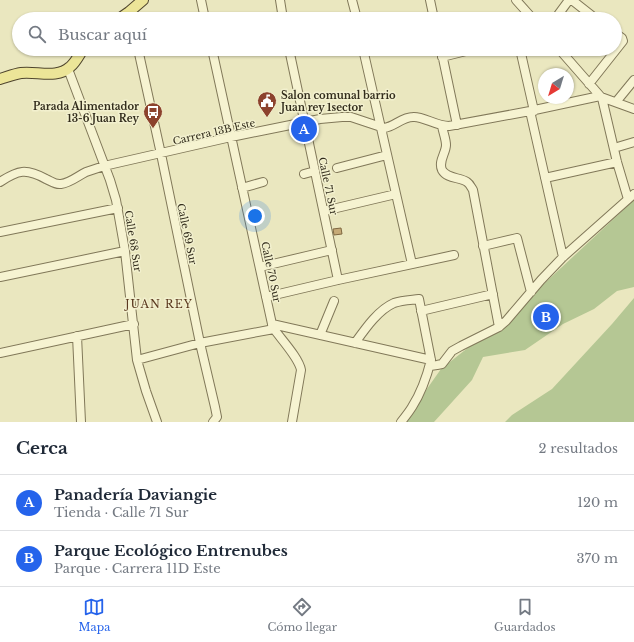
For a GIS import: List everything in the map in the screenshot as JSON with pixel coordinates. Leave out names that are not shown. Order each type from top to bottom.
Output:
[{"type":"main road","points":[[133,12],[143,0]]},
{"type":"main road","points":[[0,79],[21,73],[55,73],[68,69],[79,56]]},
{"type":"street","points":[[201,0],[204,12]]},
{"type":"street","points":[[280,0],[282,12]]},
{"type":"street","points":[[352,0],[355,12]]},
{"type":"street","points":[[430,0],[433,12]]},
{"type":"street","points":[[516,0],[527,12]]},
{"type":"street","points":[[560,12],[569,0]]},
{"type":"street","points":[[572,0],[587,12]]},
{"type":"street","name":"Calle 69 Sur","points":[[140,56],[200,343],[217,415],[213,422]]},
{"type":"street","name":"Calle 70 Sur","points":[[214,56],[273,327],[301,367],[292,422]]},
{"type":"street","name":"Calle 71 Sur","points":[[291,56],[338,280]]},
{"type":"street","points":[[365,56],[412,264]]},
{"type":"street","points":[[442,56],[456,125]]},
{"type":"street","points":[[521,56],[545,178],[563,257]]},
{"type":"street","points":[[137,360],[200,343],[273,327],[355,343],[437,366],[442,364],[452,352],[461,346],[499,327],[563,257],[631,197],[616,162],[601,97],[565,56]]},
{"type":"street","points":[[589,84],[611,56]]},
{"type":"street","name":"Calle 68 Sur","points":[[68,69],[114,192],[125,251],[137,360],[157,422]]},
{"type":"street","points":[[616,102],[634,80]]},
{"type":"street","points":[[381,128],[388,128],[409,117],[415,117],[442,126],[456,125],[601,97],[634,109]]},
{"type":"street","name":"Carrera 13B Este","points":[[0,182],[12,174],[25,172],[33,173],[56,184],[61,184],[104,166],[231,137],[327,118],[351,117],[381,128]]},
{"type":"street","points":[[442,126],[446,145],[440,164],[444,172],[450,176],[467,182],[472,190],[499,327]]},
{"type":"street","points":[[614,148],[634,142]]},
{"type":"street","points":[[337,168],[387,155]]},
{"type":"street","points":[[545,178],[616,162]]},
{"type":"street","points":[[304,174],[315,171]]},
{"type":"street","points":[[242,188],[263,182]]},
{"type":"street","points":[[324,211],[396,194]]},
{"type":"street","points":[[0,232],[118,208]]},
{"type":"street","points":[[483,246],[517,238],[531,292]]},
{"type":"street","points":[[260,267],[332,250]]},
{"type":"street","points":[[0,277],[125,251]]},
{"type":"street","points":[[266,297],[454,255]]},
{"type":"street","points":[[421,310],[493,294]]},
{"type":"street","points":[[355,343],[368,325],[383,310],[394,303],[419,299],[430,363],[421,389],[412,408],[401,422]]},
{"type":"street","points":[[320,335],[334,301]]},
{"type":"street","points":[[0,353],[134,324]]},
{"type":"street","points":[[77,336],[80,422]]},
{"type":"green space","points":[[634,200],[634,287],[617,291],[594,309],[563,324],[525,350],[483,357],[472,380],[434,422],[405,422],[441,369],[533,294]]},
{"type":"green space","points":[[634,298],[634,422],[505,422],[512,415],[552,389]]},
{"type":"building","points":[[341,228],[342,234],[334,235],[333,229]]},
{"type":"place","name":"Salon comunal barrio Juan rey 1sector","points":[[267,118]]},
{"type":"place","name":"Parada Alimentador 13-6 Juan Rey","points":[[153,129]]},
{"type":"place","name":"Panadería Daviangie","points":[[304,129]]},
{"type":"place","name":"Parque Ecológico Entrenubes","points":[[546,317]]},
{"type":"district","name":"JUAN REY","points":[[159,304]]}]
